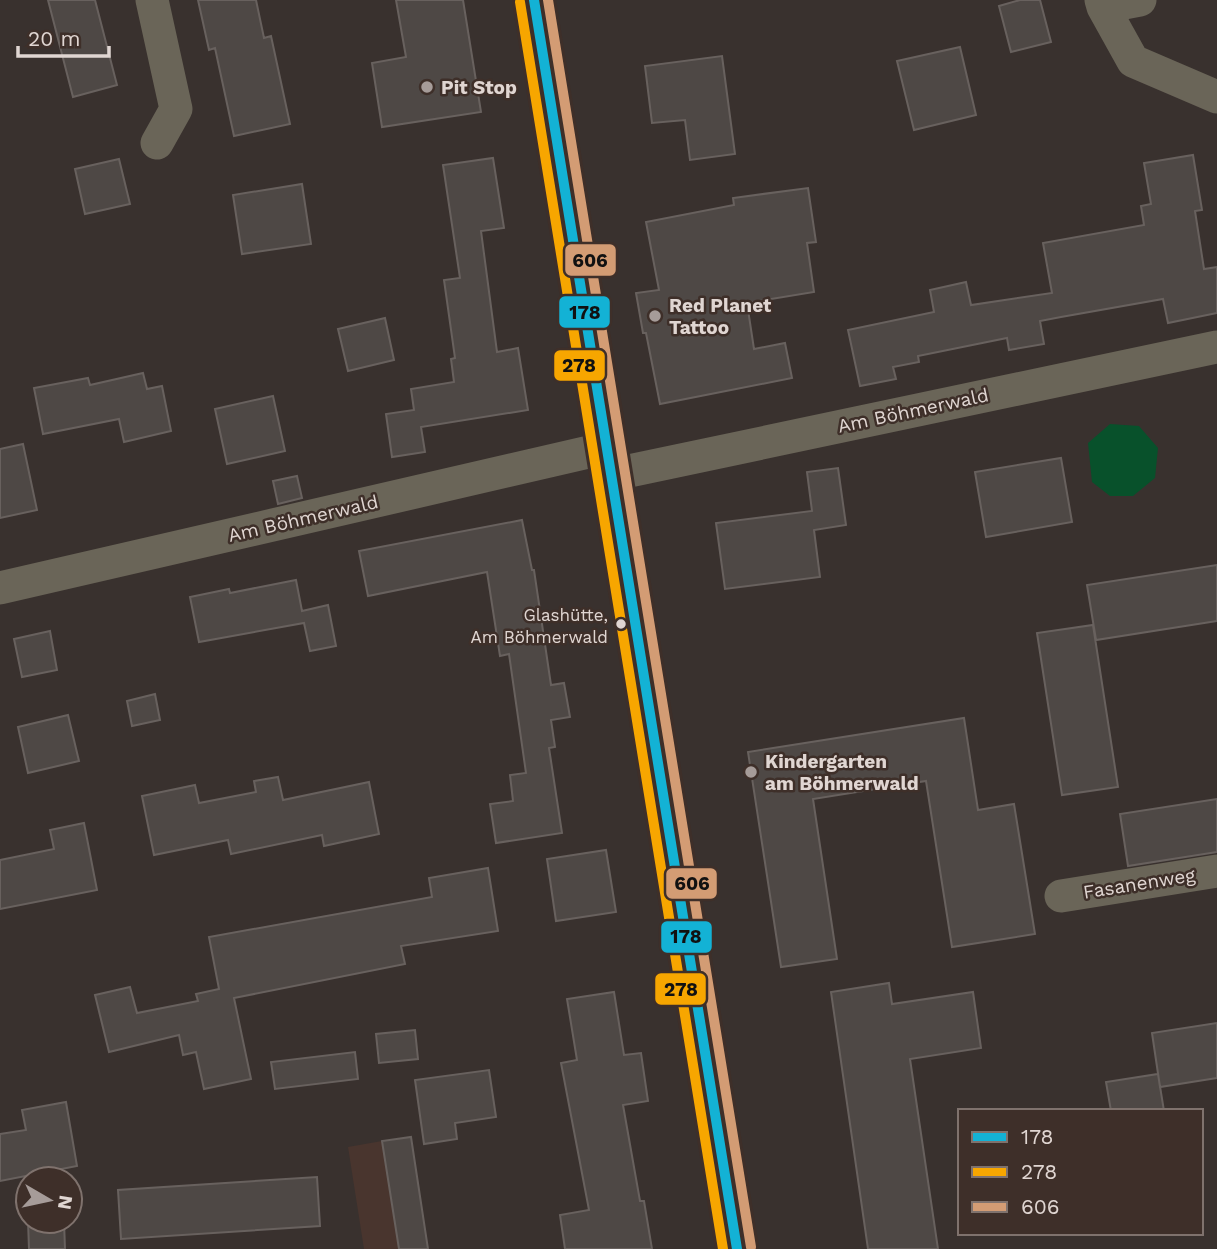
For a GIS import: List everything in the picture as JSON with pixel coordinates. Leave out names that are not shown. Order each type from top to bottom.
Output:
[{"type":"main road","points":[[534,0],[737,1249]]},
{"type":"street","points":[[152,0],[176,109],[157,143]]},
{"type":"street","points":[[1140,0],[1102,4],[1133,61],[1217,97]]},
{"type":"street","name":"Am Böhmerwald","points":[[0,588],[608,462],[1217,347]]},
{"type":"street","name":"Fasanenweg","points":[[1060,895],[1217,871]]},
{"type":"shaded area","points":[[382,1141],[399,1249],[364,1249],[348,1147]]},
{"type":"green space","points":[[1110,424],[1139,426],[1158,448],[1155,478],[1133,496],[1110,496],[1092,482],[1088,443]]},
{"type":"building","points":[[48,0],[95,0],[117,85],[73,97]]},
{"type":"building","points":[[198,0],[256,0],[264,38],[271,36],[290,124],[234,136],[215,48],[209,50]]},
{"type":"building","name":"Pit Stop","points":[[396,0],[463,0],[481,112],[382,127],[372,63],[406,57]]},
{"type":"building","points":[[1020,0],[1040,0],[1051,42],[1011,52],[999,6]]},
{"type":"building","points":[[960,47],[976,115],[914,130],[897,61]]},
{"type":"building","points":[[722,56],[735,154],[690,160],[685,120],[652,123],[645,66]]},
{"type":"building","points":[[1193,155],[1202,210],[1195,211],[1204,269],[1217,267],[1217,313],[1168,323],[1163,299],[1040,321],[1044,344],[1009,350],[1007,338],[918,356],[919,362],[893,367],[896,379],[860,386],[848,330],[934,312],[930,290],[966,282],[971,305],[1052,293],[1043,243],[1144,225],[1141,206],[1151,204],[1144,163]]},
{"type":"building","points":[[493,158],[504,228],[481,231],[497,352],[518,348],[528,410],[421,427],[425,452],[392,457],[386,414],[414,410],[411,389],[454,382],[451,359],[455,358],[444,280],[460,278],[443,165]]},
{"type":"building","points":[[119,159],[130,204],[85,214],[75,169]]},
{"type":"building","points":[[302,184],[311,244],[242,254],[233,195]]},
{"type":"building","points":[[808,188],[816,242],[807,243],[814,292],[747,303],[754,349],[785,343],[792,378],[660,404],[636,293],[659,290],[646,222],[734,205],[733,198]]},
{"type":"building","points":[[385,318],[394,360],[348,371],[338,329]]},
{"type":"building","points":[[143,373],[147,389],[162,386],[171,431],[124,442],[119,419],[43,434],[34,388],[88,378],[90,385]]},
{"type":"building","points":[[273,396],[285,451],[227,464],[215,409]]},
{"type":"building","points":[[23,444],[37,510],[0,518],[0,449]]},
{"type":"building","points":[[1061,458],[1072,522],[986,537],[975,472]]},
{"type":"building","points":[[838,468],[846,525],[814,530],[820,577],[725,589],[716,523],[812,511],[807,472]]},
{"type":"building","points":[[297,476],[302,498],[278,504],[273,481]]},
{"type":"building","points":[[522,520],[534,570],[551,685],[564,683],[570,717],[551,720],[555,747],[549,748],[562,833],[496,843],[490,804],[513,801],[510,775],[526,773],[509,654],[500,656],[487,572],[368,596],[359,551]]},
{"type":"building","points":[[1217,565],[1217,621],[1096,640],[1087,585]]},
{"type":"building","points":[[296,580],[302,611],[328,605],[336,646],[310,651],[304,623],[199,642],[190,597],[229,589],[230,593]]},
{"type":"building","points":[[1093,625],[1118,787],[1062,795],[1037,633]]},
{"type":"building","points":[[50,631],[57,670],[22,677],[14,639]]},
{"type":"building","points":[[155,694],[160,720],[132,726],[127,701]]},
{"type":"building","points":[[68,715],[79,761],[28,773],[18,727]]},
{"type":"building","points":[[964,718],[978,810],[1014,804],[1035,934],[952,947],[926,781],[813,799],[837,959],[781,967],[748,752]]},
{"type":"building","points":[[278,777],[283,800],[369,782],[379,834],[324,846],[322,835],[231,854],[228,840],[154,855],[142,796],[195,785],[199,803],[256,792],[254,781]]},
{"type":"building","points":[[1217,799],[1217,852],[1128,866],[1120,814]]},
{"type":"building","points":[[84,823],[97,890],[0,909],[0,860],[54,849],[50,830]]},
{"type":"building","points":[[606,850],[616,912],[556,921],[547,859]]},
{"type":"building","points":[[488,868],[498,931],[401,946],[405,964],[234,998],[251,1079],[204,1089],[196,1052],[183,1055],[179,1035],[109,1052],[95,995],[130,987],[137,1013],[198,1001],[196,994],[219,989],[209,937],[432,897],[429,878]]},
{"type":"building","points":[[889,983],[892,1004],[973,992],[981,1048],[910,1059],[938,1249],[868,1249],[831,992]]},
{"type":"building","points":[[614,992],[624,1055],[641,1053],[648,1101],[623,1105],[640,1201],[644,1201],[652,1249],[565,1249],[560,1215],[589,1210],[561,1063],[577,1060],[567,999]]},
{"type":"building","points":[[1217,1023],[1217,1078],[1160,1087],[1152,1033]]},
{"type":"building","points":[[415,1030],[418,1059],[379,1063],[376,1034]]},
{"type":"building","points":[[355,1052],[358,1079],[275,1089],[271,1062]]},
{"type":"building","points":[[489,1070],[496,1117],[455,1123],[457,1139],[424,1144],[415,1080]]},
{"type":"building","points":[[1158,1074],[1164,1109],[1111,1109],[1106,1082]]},
{"type":"building","points":[[66,1102],[77,1165],[14,1165],[14,1178],[0,1181],[0,1134],[26,1130],[22,1110]]},
{"type":"building","points":[[411,1137],[428,1249],[399,1249],[382,1141]]},
{"type":"building","points":[[317,1177],[320,1226],[121,1239],[118,1190]]},
{"type":"building","points":[[28,1235],[64,1235],[65,1249],[29,1249]]},
{"type":"transit line","name":"178","points":[[534,0],[737,1249]]},
{"type":"transit line","name":"606","points":[[548,0],[751,1247]]},
{"type":"transit line","name":"278","points":[[520,2],[723,1249]]},
{"type":"place","name":"Pit Stop","points":[[427,87]]},
{"type":"place","name":"Red Planet Tattoo","points":[[655,316]]},
{"type":"place","name":"Glashütte, Am Böhmerwald","points":[[621,624]]},
{"type":"place","name":"Kindergarten am Böhmerwald","points":[[751,772]]}]
